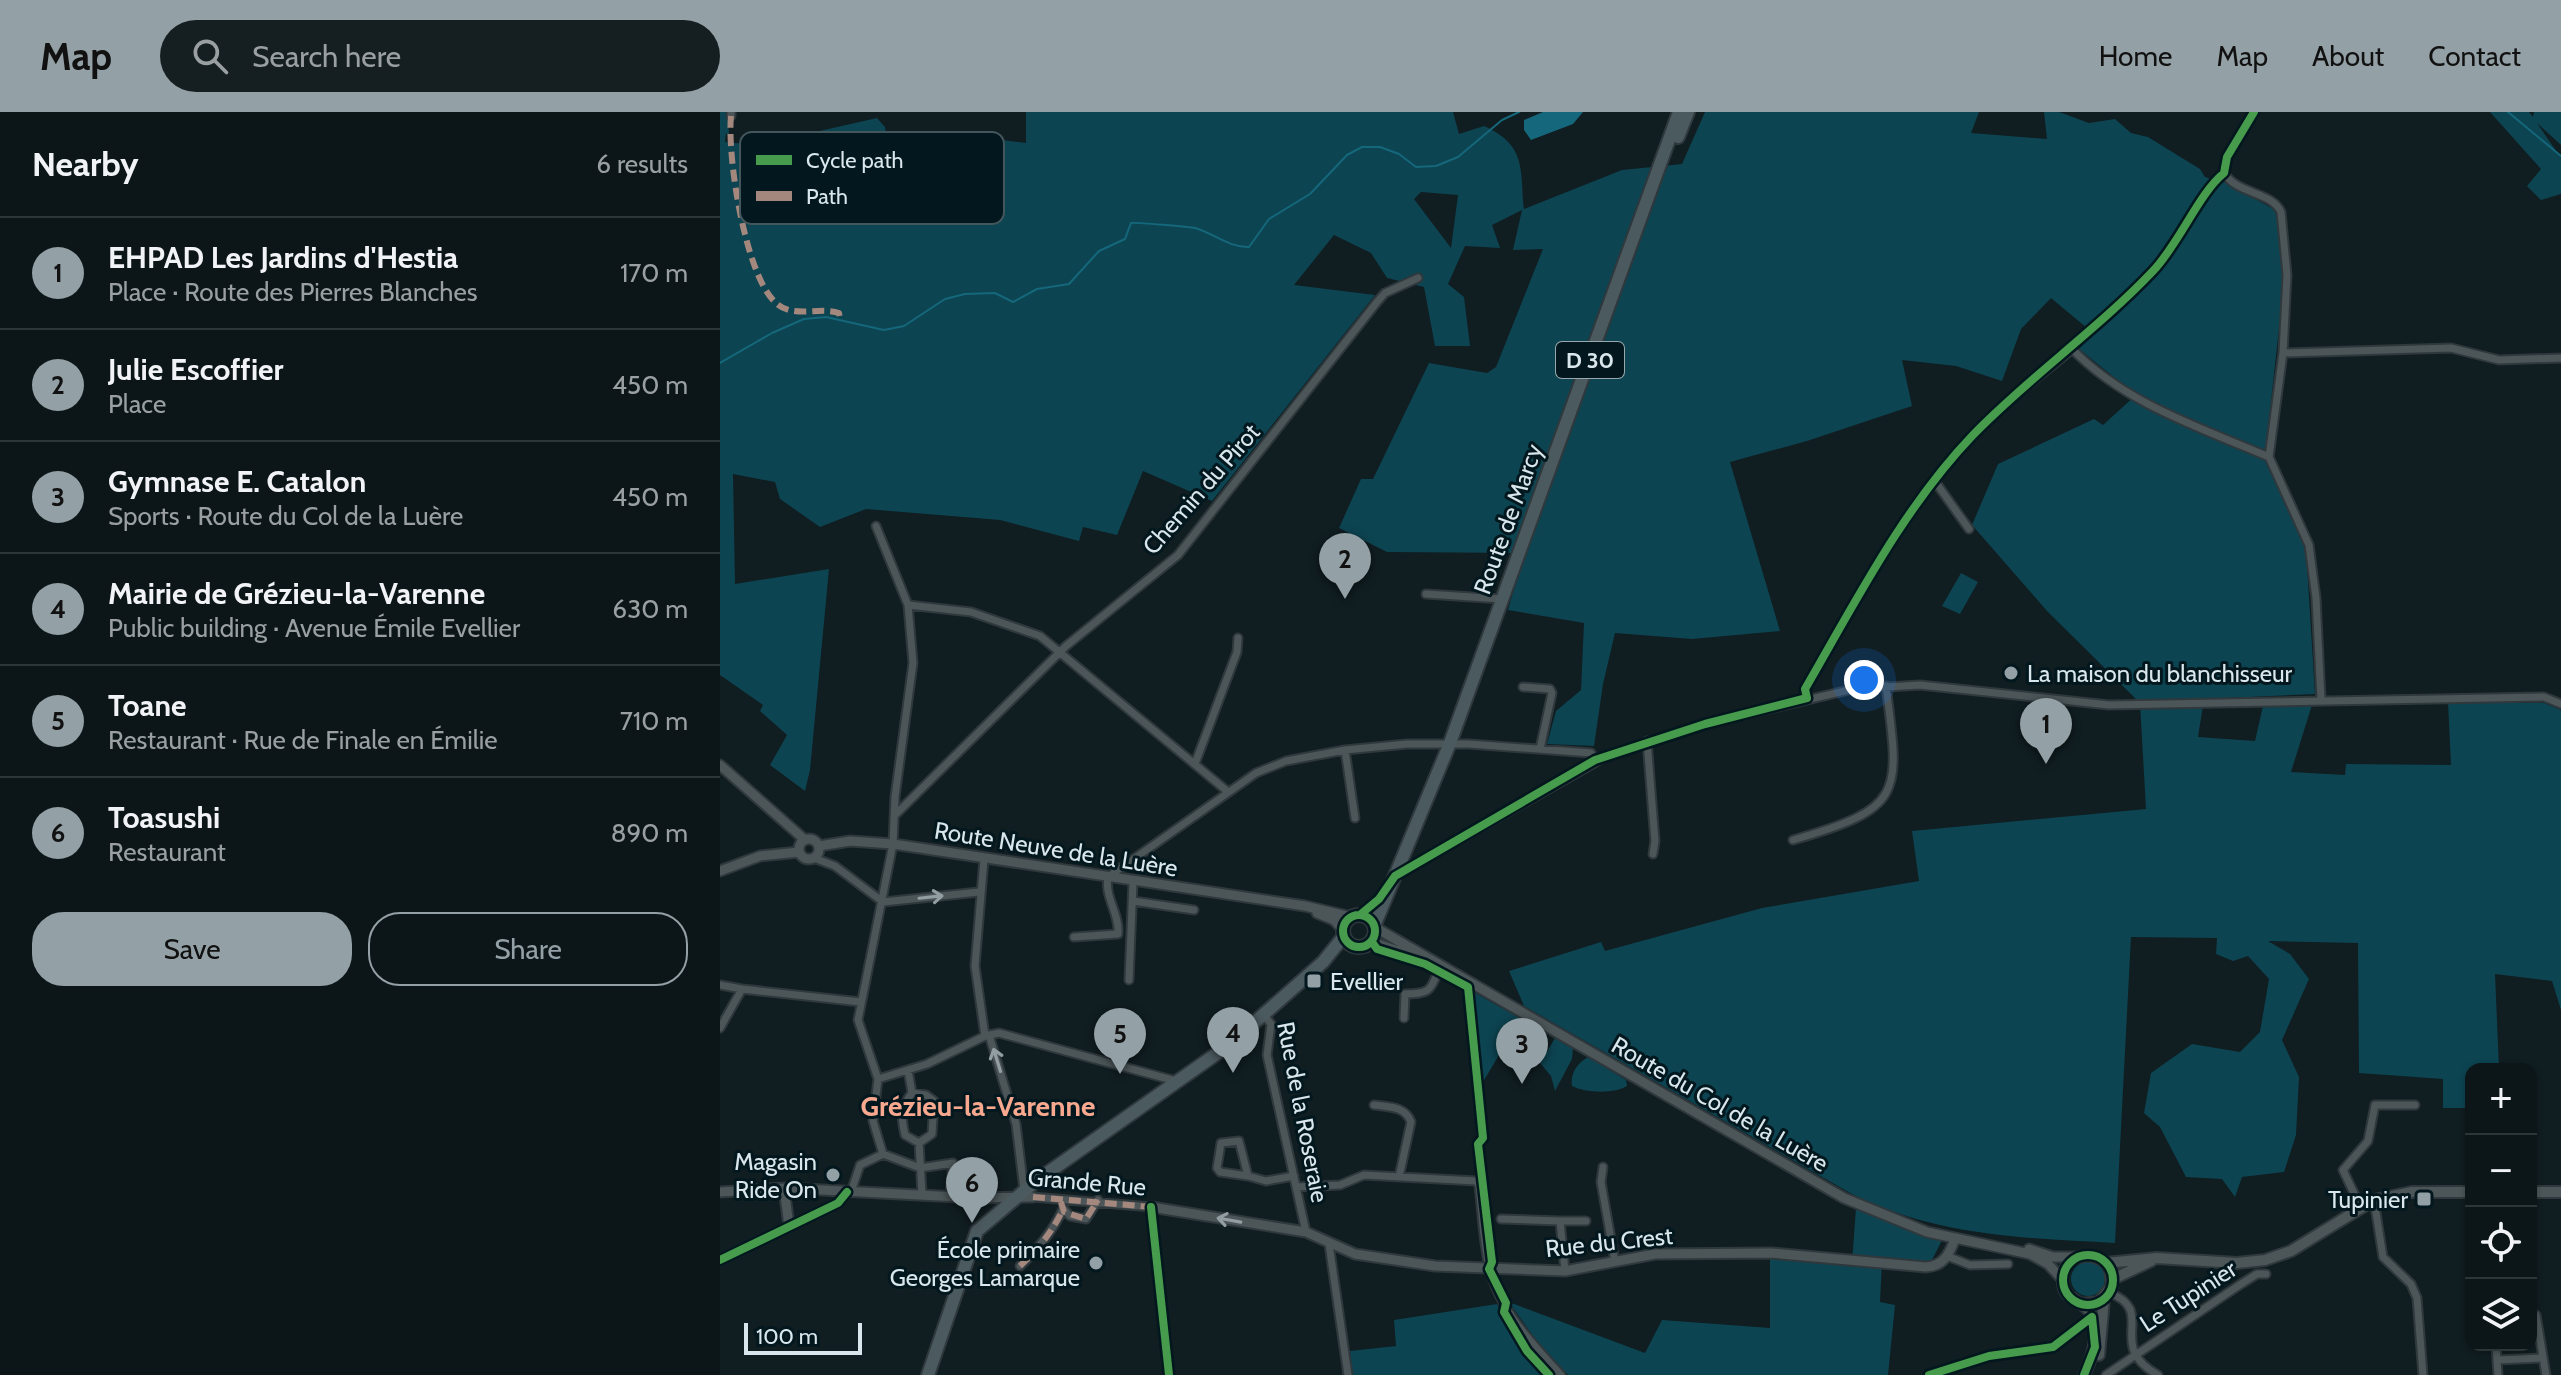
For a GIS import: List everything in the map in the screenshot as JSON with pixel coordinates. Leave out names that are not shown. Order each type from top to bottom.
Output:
[{"type":"main road","name":"Route de Marcy","points":[[1372,942],[1375,926],[1450,743],[1657,175],[1685,113]]},
{"type":"main road","name":"Route de Marcy","points":[[928,1375],[977,1231],[1264,1015],[1323,962],[1346,937],[1356,916],[1379,899],[1395,876]]},
{"type":"main road","points":[[1356,916],[1375,926]]},
{"type":"main road","points":[[1346,937],[1366,946],[1372,942]]},
{"type":"main road","name":"Le Tupinier","points":[[2106,1263],[2157,1258],[2237,1263],[2265,1260],[2291,1251],[2374,1200],[2412,1192],[2465,1192]]},
{"type":"main road","points":[[2537,1192],[2561,1192]]},
{"type":"main road","points":[[2084,1375],[2095,1335],[2092,1317],[2082,1304],[2068,1295],[2062,1279],[2069,1263],[2076,1257],[2092,1255],[2106,1263],[2113,1279],[2107,1296],[2101,1350],[2091,1375]]},
{"type":"main road","points":[[2113,1279],[2157,1258]]},
{"type":"main road","points":[[2082,1304],[2094,1304],[2107,1296]]},
{"type":"street","points":[[2254,112],[2227,157],[2224,173],[2234,186],[2276,203],[2281,212],[2287,275],[2283,353],[2269,457],[2309,545],[2316,598],[2321,699]]},
{"type":"street","name":"Chemin du Pirot","points":[[895,815],[1059,652],[1178,555],[1377,302],[1385,293],[1418,278]]},
{"type":"street","points":[[2283,353],[2451,348],[2499,360],[2561,358]]},
{"type":"street","points":[[1807,698],[1805,689],[1856,601],[1934,480],[1982,426],[2072,349],[2087,364],[2143,404],[2269,457]]},
{"type":"street","points":[[1934,480],[1969,529]]},
{"type":"street","points":[[876,526],[908,605],[913,663],[893,844],[858,1020],[878,1079],[873,1121],[883,1154]]},
{"type":"street","points":[[1426,594],[1502,599]]},
{"type":"street","points":[[908,605],[971,612],[1040,636],[1196,761],[1227,791]]},
{"type":"street","points":[[1196,761],[1237,652],[1238,638]]},
{"type":"street","points":[[1395,876],[1595,760],[1647,741],[1807,698],[1886,686],[1920,685],[2109,705],[2544,697],[2561,704]]},
{"type":"street","points":[[1793,840],[1861,817],[1888,792],[1895,773],[1886,686]]},
{"type":"street","points":[[1523,687],[1550,689],[1552,693],[1540,749]]},
{"type":"street","points":[[1647,741],[1655,841],[1653,854]]},
{"type":"street","points":[[1074,937],[1118,934],[1119,921],[1106,886],[1108,877],[1227,791],[1256,773],[1286,761],[1345,750],[1450,743],[1591,753],[1595,760]]},
{"type":"street","points":[[1345,750],[1355,818]]},
{"type":"street","points":[[720,765],[805,840],[814,840],[819,846],[814,858]]},
{"type":"street","points":[[799,852],[805,840]]},
{"type":"street","name":"Route Neuve de la Luère","points":[[819,846],[850,841],[893,844],[1356,916]]},
{"type":"street","points":[[799,852],[805,859],[814,858],[835,866],[883,902],[979,892]]},
{"type":"street","points":[[720,871],[760,856],[799,852]]},
{"type":"street","points":[[984,859],[975,966],[987,1035],[1016,1124],[1025,1194]]},
{"type":"street","points":[[1129,980],[1133,882]]},
{"type":"street","points":[[1133,901],[1194,910]]},
{"type":"street","name":"Route Neuve de la Luère","points":[[1287,904],[1327,916],[1346,937]]},
{"type":"street","name":"Route du Col de la Luère","points":[[1375,926],[1436,966],[1844,1198],[1903,1225],[1955,1239],[2076,1257]]},
{"type":"street","name":"Route du Col de la Luère","points":[[1372,942],[1436,966]]},
{"type":"street","points":[[1404,1018],[1405,994],[1426,994],[1432,989],[1436,966]]},
{"type":"street","points":[[720,985],[861,1002]]},
{"type":"street","points":[[720,1028],[742,989]]},
{"type":"street","name":"Rue de la Roseraie","points":[[1264,1015],[1271,1024],[1267,1055],[1306,1232]]},
{"type":"street","points":[[878,1079],[908,1070],[987,1035],[1012,1035],[1178,1082]]},
{"type":"street","points":[[908,1070],[912,1093],[904,1104],[901,1117],[905,1135],[919,1143]]},
{"type":"street","points":[[912,1093],[926,1095],[934,1101],[932,1134],[919,1143]]},
{"type":"street","points":[[1374,1105],[1400,1109],[1408,1114],[1411,1122],[1399,1177]]},
{"type":"street","points":[[2360,1206],[2343,1170],[2368,1141],[2375,1105],[2415,1105]]},
{"type":"street","points":[[1248,1176],[1239,1141],[1221,1143],[1220,1172],[1266,1181],[1294,1176]]},
{"type":"street","points":[[919,1143],[922,1194]]},
{"type":"street","points":[[720,1260],[838,1203],[849,1192],[863,1161],[883,1154],[920,1168],[953,1163],[950,1195]]},
{"type":"street","points":[[1603,1167],[1601,1182],[1615,1262]]},
{"type":"street","points":[[1296,1187],[1340,1185],[1364,1175],[1476,1181],[1489,1269],[1506,1303],[1534,1346],[1561,1375]]},
{"type":"street","points":[[784,1188],[789,1226]]},
{"type":"street","name":"Grande Rue","points":[[720,1192],[784,1188],[950,1195],[1025,1194],[1151,1207],[1306,1232]]},
{"type":"street","points":[[1061,1198],[1063,1209],[1070,1216],[1086,1219],[1098,1200]]},
{"type":"street","points":[[2374,1200],[2383,1257],[2411,1284],[2417,1298],[2423,1375]]},
{"type":"street","points":[[1151,1207],[1169,1375]]},
{"type":"street","points":[[1020,1266],[1047,1240],[1053,1221],[1063,1209]]},
{"type":"street","name":"Rue de la Roseraie","points":[[1291,1230],[1302,1216]]},
{"type":"street","points":[[1501,1219],[1586,1221]]},
{"type":"street","points":[[1560,1221],[1565,1271]]},
{"type":"street","name":"Rue du Crest","points":[[1306,1232],[1329,1244],[1390,1262],[1489,1269],[1565,1271],[1655,1254],[1771,1253],[1926,1267],[1940,1263],[1947,1256]]},
{"type":"street","points":[[1955,1239],[1947,1256],[1970,1265],[2008,1264]]},
{"type":"street","points":[[1329,1244],[1348,1375]]},
{"type":"street","name":"Route du Col de la Luère","points":[[1999,1246],[2037,1258],[2062,1279]]},
{"type":"street","name":"Le Tupinier","points":[[2106,1375],[2241,1284],[2257,1274],[2266,1274]]},
{"type":"street","points":[[2107,1296],[2124,1299],[2130,1307],[2133,1356],[2140,1365],[2158,1375]]},
{"type":"street","points":[[2537,1321],[2546,1375]]},
{"type":"street","points":[[2496,1351],[2498,1375]]},
{"type":"street","points":[[2497,1360],[2543,1358]]},
{"type":"shaded area","points":[[720,112],[728,112],[729,137],[726,133],[725,142],[740,143],[740,224],[1004,224],[1004,140],[1026,143],[1026,112],[1453,112],[1459,134],[1484,126],[1498,133],[1514,150],[1521,171],[1524,209],[1622,170],[1682,164],[1705,112],[1979,112],[1971,133],[2047,139],[2044,112],[2059,112],[2089,123],[2115,119],[2131,133],[2148,137],[2200,169],[2205,177],[2224,182],[2279,212],[2285,274],[2265,456],[2306,549],[2315,694],[2204,699],[2198,737],[2255,741],[2263,706],[2312,705],[2291,772],[2345,775],[2346,764],[2451,765],[2448,702],[2544,703],[2561,710],[2561,1010],[2552,981],[2495,974],[2499,1063],[2465,1063],[2465,1108],[2443,1108],[2443,1079],[2359,1073],[2358,943],[2268,941],[2290,954],[2309,979],[2282,1040],[2299,1077],[2296,1135],[2284,1172],[2242,1177],[2235,1197],[2222,1179],[2186,1177],[2160,1127],[2144,1113],[2151,1073],[2192,1044],[2240,1052],[2260,1032],[2269,979],[2248,956],[2233,961],[2216,954],[2217,938],[2131,937],[2115,1243],[1980,1232],[1914,1218],[1881,1207],[1850,1193],[1524,1006],[1509,971],[1601,942],[1605,951],[1762,908],[1919,881],[1912,831],[2146,809],[2140,703],[2047,611],[1972,525],[1998,464],[2094,419],[2103,425],[2136,395],[2079,349],[2093,333],[2051,298],[2021,329],[2002,381],[1956,366],[1902,360],[1912,406],[1807,441],[1730,462],[1780,631],[1692,639],[1615,633],[1603,684],[1594,746],[1547,744],[1556,711],[1581,690],[1584,623],[1508,610],[1524,553],[1387,552],[1339,528],[1361,479],[1373,479],[1429,363],[1487,373],[1496,367],[1543,249],[1513,250],[1522,210],[1492,225],[1500,248],[1465,246],[1448,284],[1464,297],[1470,346],[1435,346],[1424,287],[1387,278],[1371,253],[1334,235],[1294,285],[1375,295],[1212,501],[1143,471],[1117,535],[1083,527],[1079,541],[1000,520],[866,509],[820,527],[780,499],[775,482],[733,474],[735,584],[829,569],[810,770],[805,791],[770,765],[787,735],[760,711],[763,705],[720,675]],"holes":[[[1421,192],[1458,195],[1451,248],[1414,199]]]},
{"type":"shaded area","points":[[1543,112],[1583,112],[1573,124],[1531,140],[1524,130],[1524,120]]},
{"type":"shaded area","points":[[2490,112],[2529,112],[2533,117],[2534,112],[2561,112],[2561,145],[2537,123],[2561,158],[2561,194],[2541,200],[2527,186],[2541,169]]},
{"type":"shaded area","points":[[877,118],[886,132],[815,132]]},
{"type":"shaded area","points":[[1961,573],[1978,582],[1960,614],[1942,606]]},
{"type":"shaded area","points":[[1470,990],[1532,1025],[1528,1032],[1503,1040],[1505,1045],[1477,1092]]},
{"type":"shaded area","points":[[1555,1038],[1573,1048],[1572,1059],[1555,1091],[1551,1076],[1540,1063]]},
{"type":"shaded area","points":[[1588,1057],[1626,1080],[1627,1086],[1600,1092],[1572,1086],[1575,1069]]},
{"type":"shaded area","points":[[1856,1208],[1942,1240],[1931,1262],[1882,1262],[1880,1302],[1895,1305],[1888,1375],[1568,1375],[1538,1343],[1509,1302],[1645,1353],[1662,1320],[1770,1328],[1770,1255],[1852,1263]]},
{"type":"shaded area","points":[[2088,1262],[2100,1267],[2105,1279],[2100,1291],[2088,1296],[2076,1291],[2071,1279],[2076,1267]]},
{"type":"shaded area","points":[[1497,1304],[1522,1344],[1549,1375],[1352,1375],[1350,1351],[1396,1346],[1394,1320]]},
{"type":"waterway","points":[[720,363],[772,333],[804,319],[826,317],[884,330],[904,326],[945,299],[965,294],[995,293],[1013,302],[1037,289],[1069,284],[1099,251],[1125,239],[1131,223],[1195,228],[1235,245],[1249,247],[1269,219],[1310,194],[1347,155],[1362,147],[1380,147],[1399,154],[1416,167],[1436,166],[1458,157],[1502,120],[1519,112]]},
{"type":"waterway","points":[[2508,112],[2561,156]]},
{"type":"marked path","points":[[731,116],[732,158],[740,213]]},
{"type":"marked path","points":[[743,224],[754,266],[774,301],[789,310],[831,311],[839,313],[840,318]]},
{"type":"marked path","points":[[1033,1197],[1151,1207]]},
{"type":"marked path","points":[[1061,1202],[1064,1212],[1086,1219],[1098,1200]]},
{"type":"marked path","points":[[1020,1266],[1045,1239],[1063,1209]]},
{"type":"cycle path","points":[[1361,914],[1379,899],[1395,876],[1595,760],[1705,724],[1807,698],[1805,689],[1842,623],[1924,493],[1973,435],[2153,271],[2206,193],[2224,173],[2227,157],[2254,112]]},
{"type":"cycle path","points":[[1359,915],[1371,919],[1375,931],[1371,943],[1359,947],[1347,943],[1343,931],[1347,919],[1359,915]]},
{"type":"cycle path","points":[[1372,942],[1377,949],[1425,964],[1468,987],[1483,1138],[1478,1144],[1492,1262],[1489,1269],[1506,1303],[1504,1312],[1527,1351],[1549,1375]]},
{"type":"cycle path","points":[[720,1260],[838,1203],[847,1192]]},
{"type":"cycle path","points":[[1151,1207],[1169,1375]]},
{"type":"cycle path","points":[[2088,1255],[2106,1262],[2113,1280],[2106,1298],[2088,1305],[2070,1298],[2063,1280],[2070,1262],[2088,1255]]},
{"type":"cycle path","points":[[1929,1375],[1989,1356],[2053,1347],[2092,1317],[2095,1347],[2084,1375]]},
{"type":"place","name":"Julie Escoffier","points":[[1345,599]]},
{"type":"place","name":"La maison du blanchisseur","points":[[2011,673]]},
{"type":"place","name":"EHPAD Les Jardins d'Hestia","points":[[2046,764]]},
{"type":"place","name":"Evellier","points":[[1314,981]]},
{"type":"place","name":"Mairie de Grézieu-la-Varenne","points":[[1233,1073]]},
{"type":"place","name":"Toane","points":[[1120,1074]]},
{"type":"place","name":"Gymnase E. Catalon","points":[[1522,1084]]},
{"type":"place","name":"Magasin Ride On","points":[[833,1175]]},
{"type":"place","name":"Tupinier","points":[[2424,1199]]},
{"type":"place","name":"Toasushi","points":[[972,1223]]},
{"type":"place","name":"École primaire Georges Lamarque","points":[[1096,1263]]},
{"type":"district","name":"Grézieu-la-Varenne","points":[[978,1106]]}]
